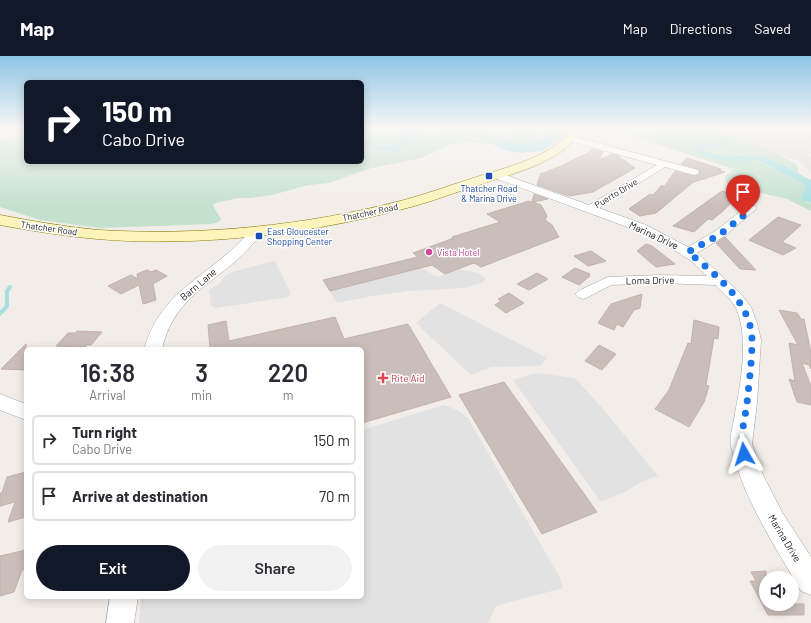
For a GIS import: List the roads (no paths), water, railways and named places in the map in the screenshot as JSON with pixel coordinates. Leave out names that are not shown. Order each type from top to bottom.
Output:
[{"type":"main road","name":"Thatcher Road","points":[[0,220],[41,228],[104,235],[188,235],[258,231],[298,226],[393,207],[496,175],[547,154]]},
{"type":"street","points":[[636,154],[662,164],[694,172]]},
{"type":"street","name":"Puerto Drive","points":[[590,209],[660,167],[662,164]]},
{"type":"street","name":"Marina Drive","points":[[496,175],[642,228],[688,252],[721,281],[736,297],[743,307],[749,323],[752,340],[747,402],[741,444],[751,475],[773,520],[811,581]]},
{"type":"street","points":[[688,252],[719,235],[751,208]]},
{"type":"street","name":"Barn Lane","points":[[154,347],[160,325],[172,306],[232,256],[258,231]]},
{"type":"street","name":"Loma Drive","points":[[583,294],[608,282],[660,279],[721,281]]},
{"type":"street","points":[[0,402],[24,411]]},
{"type":"street","points":[[120,623],[124,599]]},
{"type":"water","points":[[701,154],[718,156],[753,155],[780,163],[811,180],[811,203],[803,200],[801,196],[806,187],[805,185],[757,160],[736,162],[719,160]]},
{"type":"waterway","points":[[0,314],[7,306],[7,291],[10,287]]},
{"type":"place","name":"Thatcher Road & Marina Drive","points":[[489,176]]},
{"type":"place","name":"East Gloucester Shopping Center","points":[[259,236]]},
{"type":"place","name":"Vista Hotel","points":[[429,252]]},
{"type":"place","name":"Rite Aid","points":[[383,378]]}]
